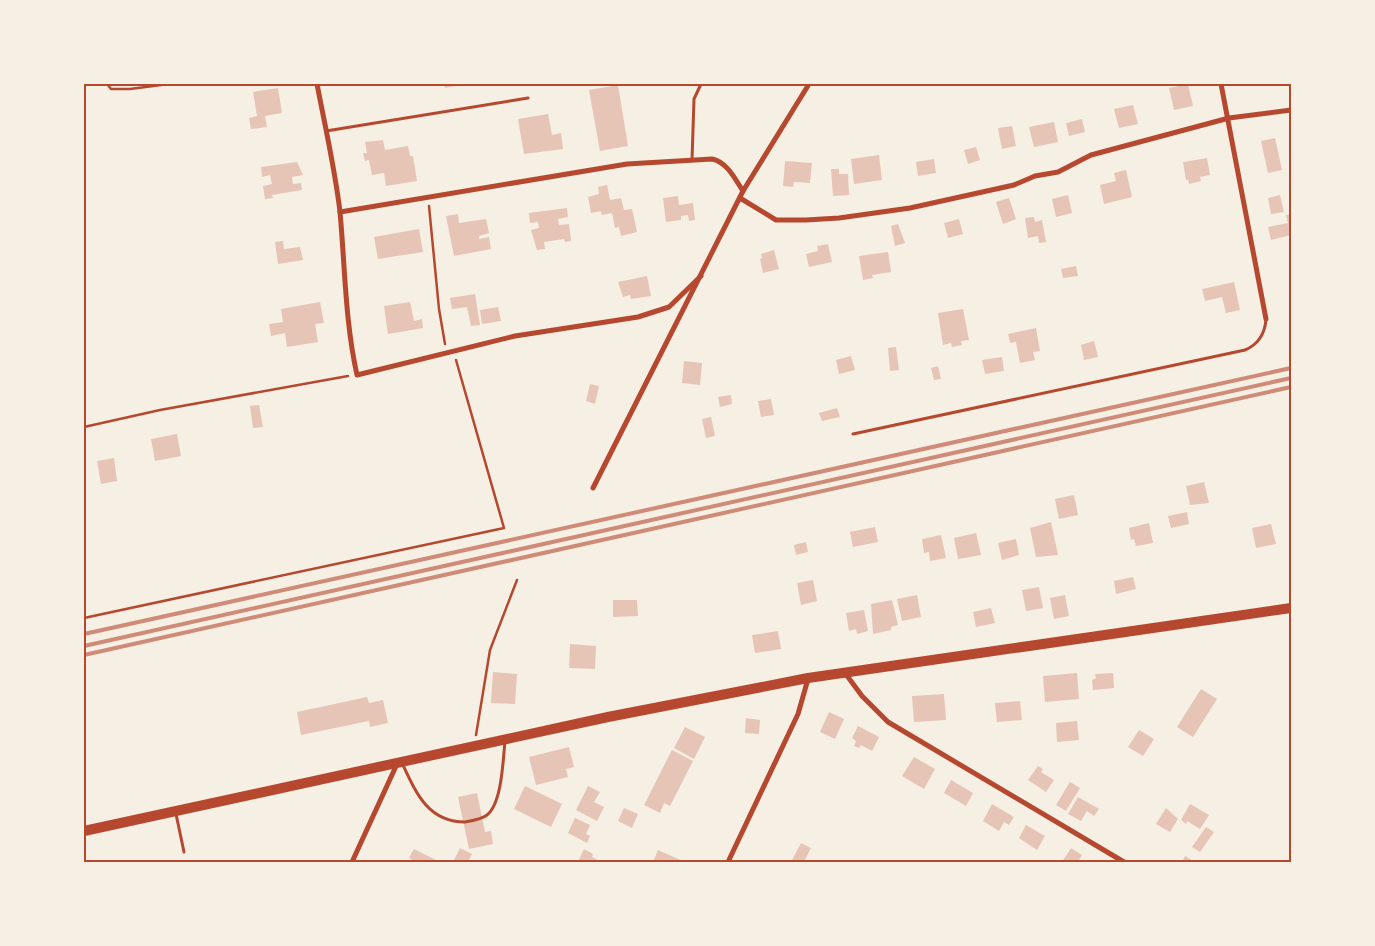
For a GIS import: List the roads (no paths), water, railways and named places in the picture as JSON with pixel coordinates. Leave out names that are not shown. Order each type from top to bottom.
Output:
[{"type":"main road","points":[[84,831],[399,761],[608,717],[808,678],[1291,608]]},
{"type":"street","points":[[317,84],[340,212],[345,293],[351,350],[357,375],[515,336],[638,317],[669,306],[700,276]]},
{"type":"street","points":[[593,488],[740,198],[809,84]]},
{"type":"street","points":[[1221,84],[1266,320]]},
{"type":"street","points":[[740,198],[776,220],[815,220],[910,208],[1014,185],[1035,176],[1058,172],[1091,155],[1229,118],[1291,110]]},
{"type":"street","points":[[340,212],[627,164],[692,160],[719,160],[744,192]]},
{"type":"street","points":[[846,673],[862,696],[888,722],[1124,862]]},
{"type":"street","points":[[728,862],[798,714],[808,678]]},
{"type":"street","points":[[352,862],[399,761]]},
{"type":"lane","points":[[692,160],[694,99],[701,84]]},
{"type":"lane","points":[[326,131],[528,98]]},
{"type":"lane","points":[[853,434],[1245,350],[1259,342],[1266,320]]},
{"type":"lane","points":[[399,761],[424,805],[439,817],[454,822],[470,822],[487,816],[493,807],[501,781],[505,739]]},
{"type":"lane","points":[[175,811],[184,852]]},
{"type":"railway","points":[[84,634],[1291,368]]},
{"type":"railway","points":[[84,646],[1291,378]]},
{"type":"railway","points":[[84,655],[1291,387]]}]
